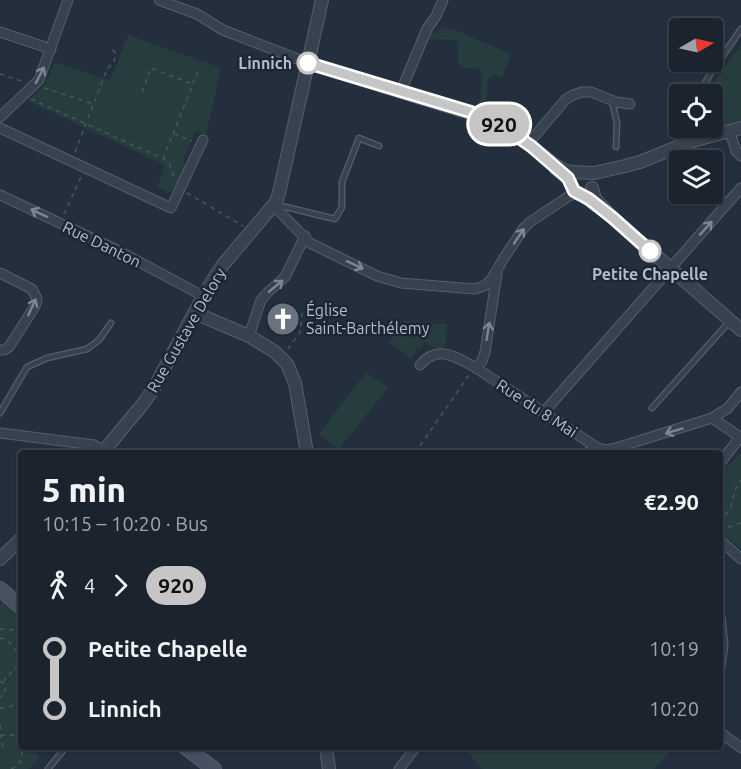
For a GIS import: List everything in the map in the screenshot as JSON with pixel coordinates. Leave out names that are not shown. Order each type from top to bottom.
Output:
[{"type":"main road","points":[[0,589],[18,604]]},
{"type":"main road","points":[[189,750],[214,769]]},
{"type":"street","points":[[0,117],[39,80],[68,0]]},
{"type":"street","points":[[159,0],[197,14],[223,30],[308,63],[486,118],[507,129],[548,160],[568,178],[576,190],[613,218],[741,330]]},
{"type":"street","name":"Rue Gustave Delory","points":[[105,450],[150,394],[222,266],[273,205],[279,193],[322,0]]},
{"type":"street","points":[[401,91],[427,29],[443,0]]},
{"type":"street","points":[[0,32],[51,49]]},
{"type":"street","points":[[528,144],[560,106],[573,95],[591,92],[612,101],[630,104]]},
{"type":"street","points":[[0,128],[171,208],[202,142]]},
{"type":"street","points":[[548,160],[563,170],[583,172],[606,170],[640,162],[695,139],[736,133]]},
{"type":"street","points":[[736,133],[736,151],[741,156]]},
{"type":"street","points":[[576,190],[587,193],[605,176],[736,133]]},
{"type":"street","points":[[583,172],[591,177],[596,201],[613,218]]},
{"type":"street","points":[[576,190],[572,177],[583,172]]},
{"type":"street","points":[[544,412],[741,188]]},
{"type":"street","points":[[273,205],[314,246],[377,276],[401,282],[475,289],[488,284],[519,235],[530,222],[576,190]]},
{"type":"street","name":"Rue Danton","points":[[0,195],[115,249],[204,296]]},
{"type":"street","points":[[249,336],[261,300],[285,277],[305,236]]},
{"type":"street","points":[[476,368],[485,352],[498,268]]},
{"type":"street","points":[[0,273],[32,289],[37,299],[9,347],[0,350]]},
{"type":"street","points":[[195,312],[249,336],[284,361],[295,383],[307,450]]},
{"type":"street","name":"Rue du 8 Mai","points":[[420,365],[430,356],[439,354],[456,356],[598,448]]},
{"type":"street","points":[[593,450],[616,448],[712,418],[725,411],[741,392]]},
{"type":"street","points":[[712,418],[741,437],[723,459]]},
{"type":"street","points":[[0,433],[94,444],[101,450]]},
{"type":"street","points":[[0,560],[18,542]]},
{"type":"street","points":[[723,543],[741,559]]},
{"type":"street","points":[[723,734],[741,748]]},
{"type":"street","points":[[326,750],[329,769]]},
{"type":"street","points":[[399,769],[414,750]]},
{"type":"lane","points":[[704,84],[741,29]]},
{"type":"lane","points":[[612,101],[617,123],[616,147]]},
{"type":"lane","points":[[273,205],[335,219],[342,207],[342,182],[359,138],[379,146]]},
{"type":"lane","points":[[652,408],[730,321]]},
{"type":"lane","points":[[0,414],[27,367],[47,358],[87,349],[99,340],[111,323]]},
{"type":"lane","points":[[48,769],[64,750]]},
{"type":"path","points":[[71,162],[107,69],[116,58],[111,47]]},
{"type":"path","points":[[142,92],[151,68],[192,84]]},
{"type":"path","points":[[163,159],[198,71]]},
{"type":"path","points":[[0,74],[94,104]]},
{"type":"path","points":[[23,95],[168,161],[180,189],[251,231]]},
{"type":"path","points":[[173,134],[202,142]]},
{"type":"path","points":[[60,223],[85,168]]},
{"type":"path","points":[[287,349],[300,332],[302,313]]},
{"type":"path","points":[[417,450],[468,376],[476,368]]},
{"type":"path","points":[[723,518],[730,509],[736,488],[741,480]]},
{"type":"path","points":[[723,524],[729,527],[741,523]]},
{"type":"path","points":[[0,629],[14,630],[18,634]]},
{"type":"path","points":[[0,638],[9,641],[18,654]]},
{"type":"path","points":[[0,697],[6,690],[1,681],[18,662]]},
{"type":"path","points":[[0,708],[18,703]]},
{"type":"path","points":[[0,725],[4,751]]},
{"type":"path","points":[[1,735],[18,735]]},
{"type":"path","points":[[12,769],[21,759],[21,750]]},
{"type":"green space","points":[[440,28],[452,31],[453,29],[511,54],[502,78],[493,74],[488,78],[486,109],[473,104],[478,103],[481,99],[482,72],[477,68],[462,68],[458,62],[458,42],[427,39],[430,31],[436,34]]},
{"type":"green space","points":[[128,35],[221,68],[206,135],[196,131],[182,162],[189,165],[179,185],[175,185],[171,193],[157,187],[165,165],[28,101],[45,85],[55,62],[110,81]]},
{"type":"green space","points":[[741,45],[741,122],[723,130],[723,84],[713,84]]},
{"type":"green space","points":[[405,321],[447,324],[445,347],[436,349],[425,342],[420,349],[417,348],[411,359],[389,342]]},
{"type":"green space","points":[[366,372],[388,388],[338,450],[319,434]]},
{"type":"green space","points":[[741,452],[741,549],[723,534],[723,472]]},
{"type":"green space","points":[[3,602],[18,614],[18,750],[33,750],[40,757],[29,769],[0,769],[0,605]]},
{"type":"green space","points":[[466,750],[672,750],[654,769],[482,769]]},
{"type":"bus line","name":"920","points":[[308,63],[474,113],[493,121],[514,133],[548,160],[568,178],[574,191],[589,199],[650,251]]},
{"type":"place","name":"Linnich","points":[[308,63]]},
{"type":"place","name":"Petite Chapelle","points":[[650,251]]},
{"type":"place","name":"Église Saint-Barthélemy","points":[[283,319]]}]
